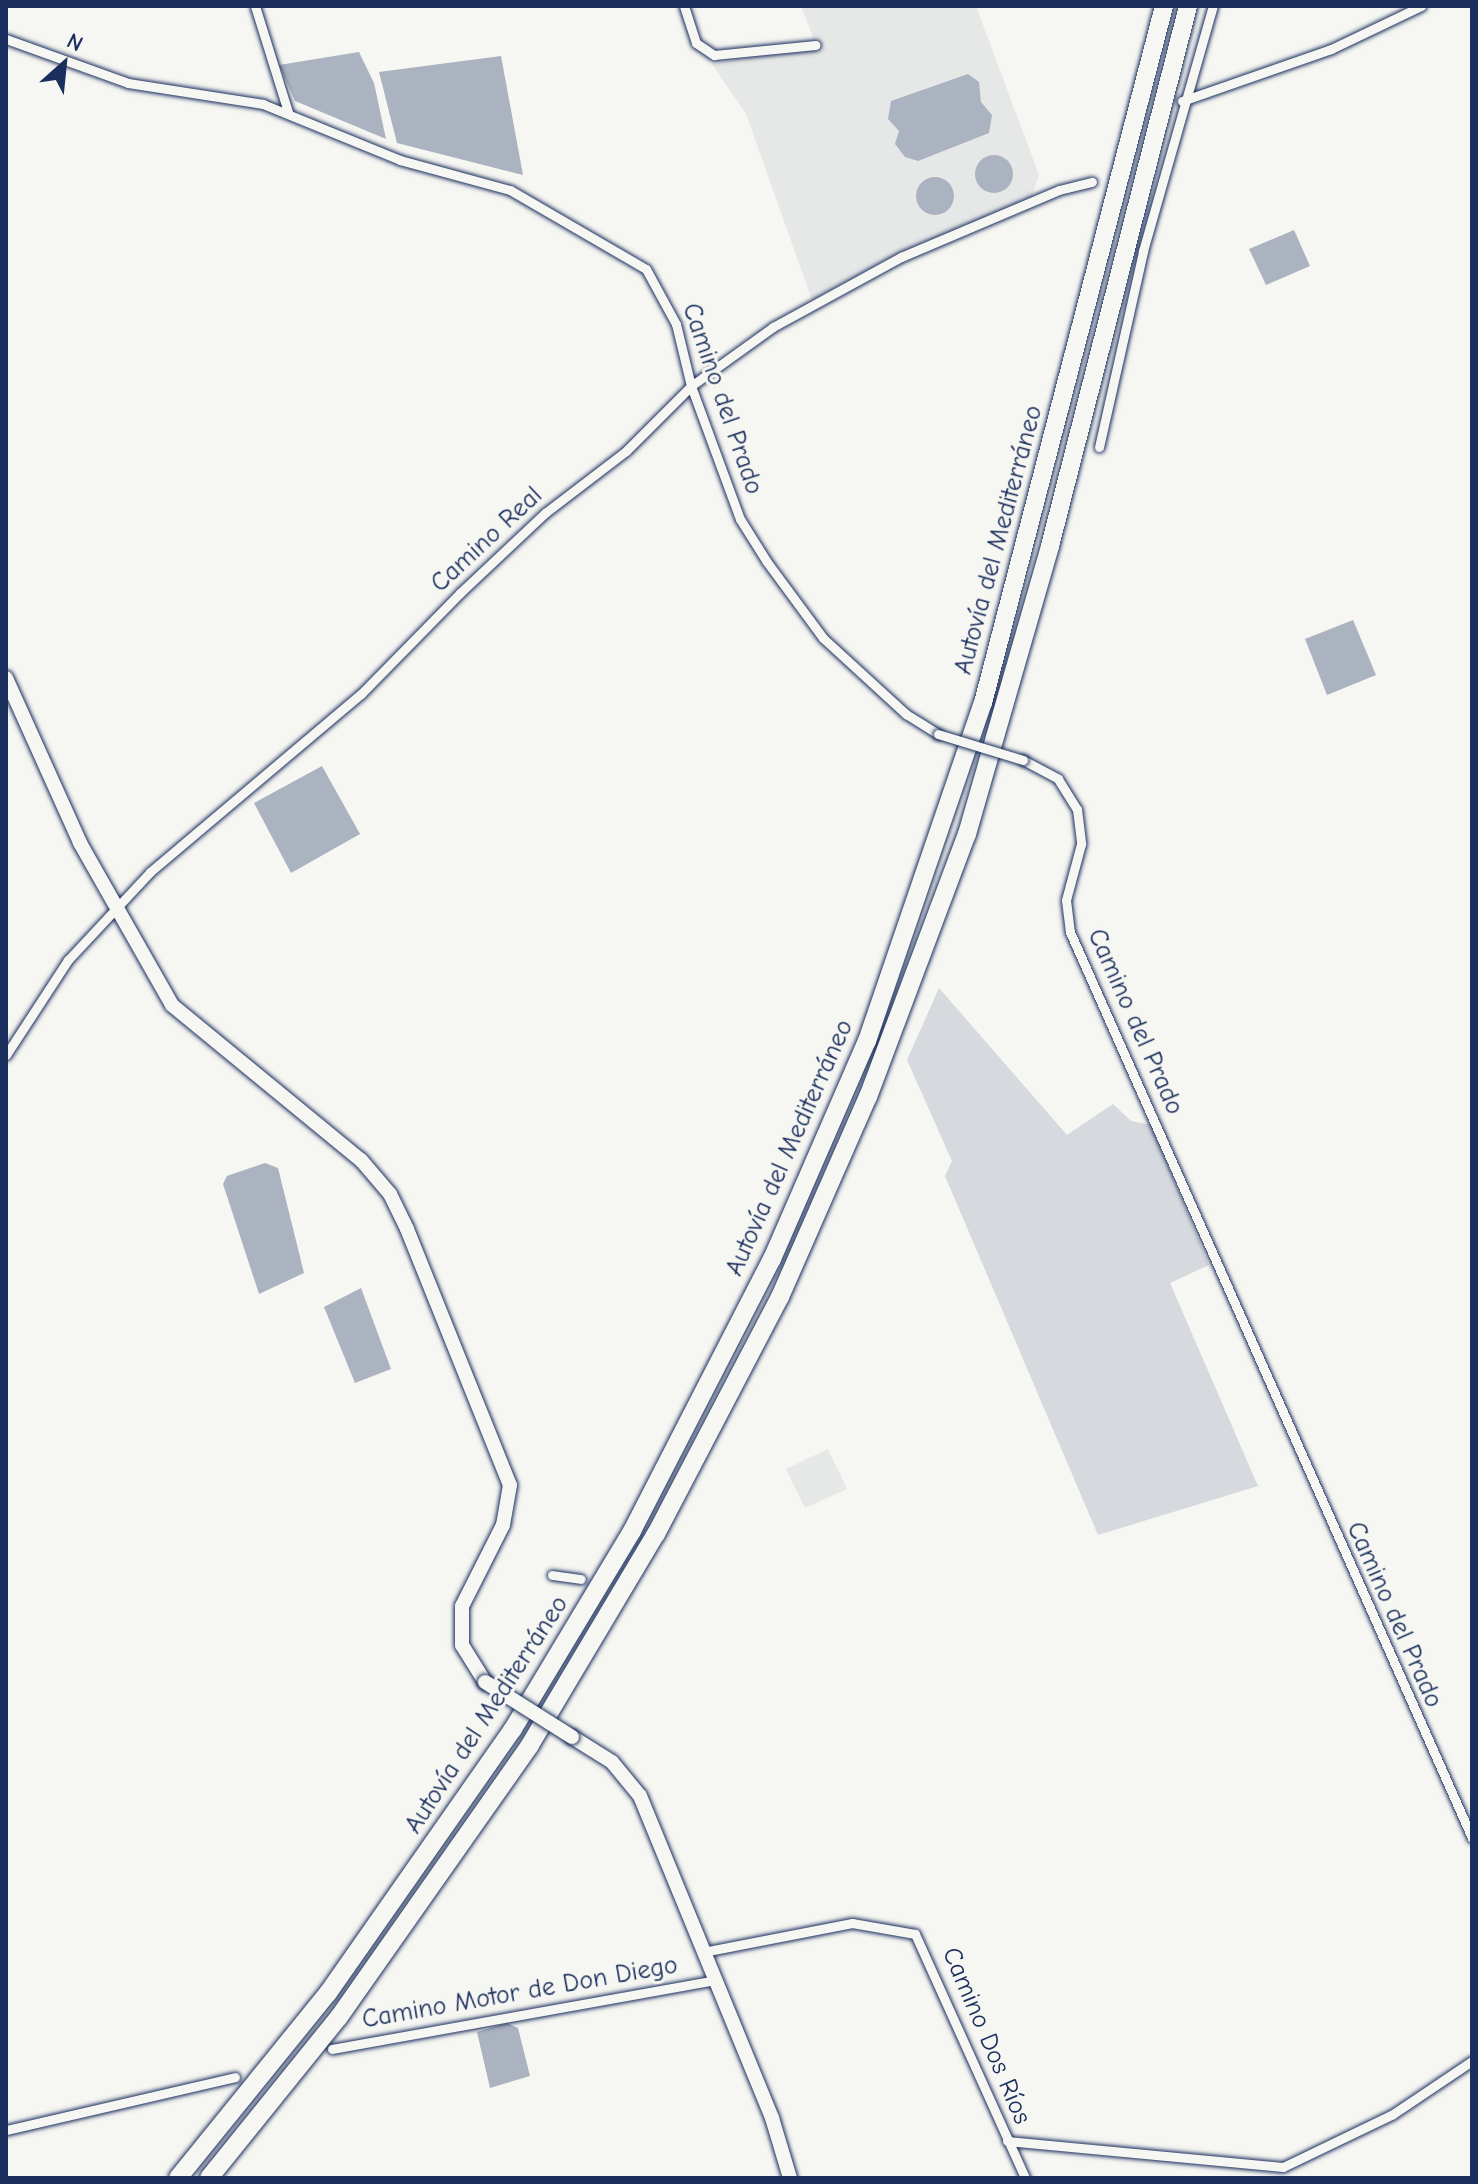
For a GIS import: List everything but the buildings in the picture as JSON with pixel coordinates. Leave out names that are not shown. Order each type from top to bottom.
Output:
[{"type":"highway","name":"Autovía del Mediterráneo","points":[[178,2178],[336,1983],[513,1729],[632,1531],[772,1259],[867,1041],[983,703],[1164,6]]},
{"type":"highway","name":"Autovía del Mediterráneo","points":[[209,2178],[339,2017],[530,1745],[656,1534],[780,1297],[879,1070],[971,820],[1047,559],[1188,6]]},
{"type":"main road","points":[[6,678],[115,909],[172,1005],[361,1160],[390,1194],[510,1485],[503,1525],[462,1606],[462,1645],[485,1682],[612,1762],[635,1787],[715,1980],[790,2178]]},
{"type":"street","points":[[255,6],[288,112]]},
{"type":"street","points":[[684,6],[696,43],[714,55],[816,45]]},
{"type":"street","points":[[1099,447],[1182,101],[1213,6]]},
{"type":"street","points":[[1182,101],[1331,49],[1421,6]]},
{"type":"street","name":"Camino del Prado","points":[[6,39],[128,83],[288,112],[400,160],[510,190],[629,257],[657,281],[676,324],[691,386],[740,519],[767,562],[823,638],[906,714],[938,734],[1023,760],[1058,779],[1077,809],[1081,844],[1066,900],[1070,932],[1472,1838]]},
{"type":"street","name":"Camino Real","points":[[6,1055],[68,960],[180,843],[361,694],[492,563],[626,451],[691,386],[773,327],[901,257],[1092,182]]},
{"type":"street","points":[[552,1575],[581,1579]]},
{"type":"street","name":"Camino Dos Ríos","points":[[703,1952],[852,1923],[915,1934],[1025,2178]]},
{"type":"street","name":"Camino Motor de Don Diego","points":[[332,2049],[715,1980]]},
{"type":"street","points":[[1007,2141],[1283,2167],[1393,2114],[1472,2061]]},
{"type":"street","points":[[6,2130],[235,2077]]},
{"type":"shaded area","points":[[801,6],[976,6],[1039,175],[1031,199],[895,255],[812,300],[746,114],[712,64],[816,45]]},
{"type":"shaded area","points":[[359,52],[374,83],[386,139],[295,101],[279,65]]},
{"type":"shaded area","points":[[501,56],[523,175],[397,143],[379,72]]},
{"type":"shaded area","points":[[968,74],[979,82],[981,102],[992,115],[989,133],[918,161],[905,157],[895,144],[899,131],[888,119],[891,101]]},
{"type":"shaded area","points":[[994,155],[1007,161],[1013,174],[1007,187],[994,193],[981,187],[975,174],[981,161]]},
{"type":"shaded area","points":[[935,177],[948,183],[954,196],[948,209],[935,215],[922,209],[916,196],[922,183]]},
{"type":"shaded area","points":[[1294,230],[1310,266],[1266,285],[1249,249]]},
{"type":"shaded area","points":[[1353,620],[1376,675],[1327,695],[1305,639]]},
{"type":"shaded area","points":[[322,766],[360,834],[291,873],[254,803]]},
{"type":"shaded area","points":[[939,988],[1067,1135],[1113,1104],[1131,1121],[1151,1125],[1209,1265],[1170,1283],[1258,1486],[1098,1535],[945,1176],[952,1161],[907,1060]]},
{"type":"shaded area","points":[[265,1163],[278,1168],[304,1273],[259,1294],[223,1184],[227,1176]]},
{"type":"shaded area","points":[[361,1288],[391,1369],[355,1383],[324,1307]]},
{"type":"shaded area","points":[[828,1449],[847,1489],[805,1508],[786,1469]]},
{"type":"shaded area","points":[[507,2023],[518,2028],[530,2076],[490,2088],[477,2032]]}]
